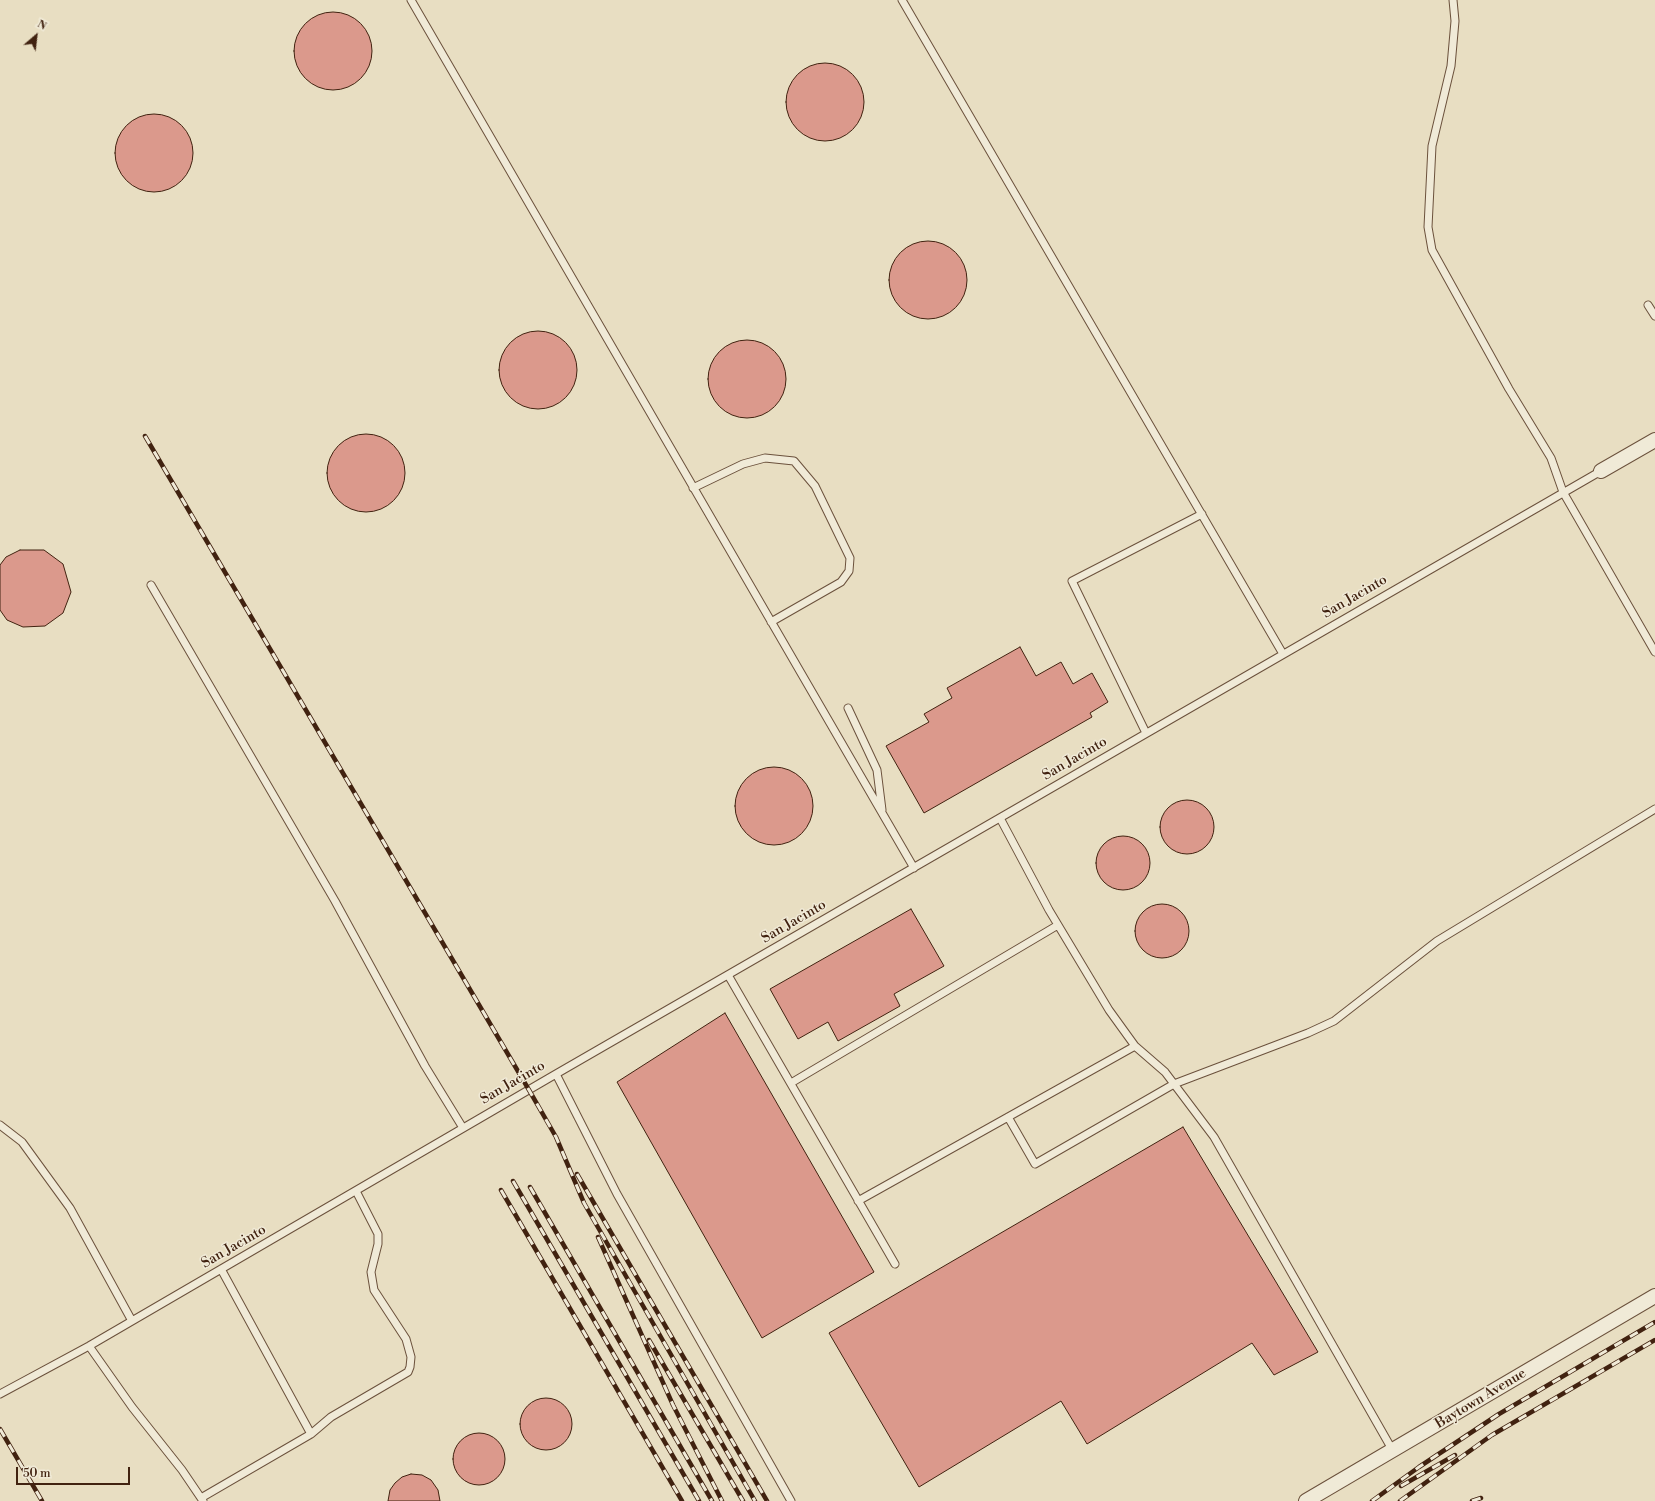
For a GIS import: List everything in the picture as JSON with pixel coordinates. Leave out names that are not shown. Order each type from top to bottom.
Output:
[{"type":"street","points":[[1601,471],[1655,440]]},
{"type":"street","name":"Baytown Avenue","points":[[1306,1501],[1655,1296]]},
{"type":"lane","points":[[411,0],[914,868]]},
{"type":"lane","points":[[902,0],[1283,654]]},
{"type":"lane","points":[[1453,0],[1455,21],[1451,66],[1432,146],[1428,226],[1432,250],[1509,389],[1551,458],[1563,492],[1655,652]]},
{"type":"lane","points":[[1648,305],[1655,316]]},
{"type":"lane","points":[[694,488],[743,464],[765,458],[794,461],[815,486],[850,558],[849,571],[841,582],[771,622]]},
{"type":"lane","name":"San Jacinto","points":[[0,1394],[89,1346],[556,1074],[1601,471]]},
{"type":"lane","points":[[1146,733],[1072,581],[1202,514]]},
{"type":"lane","points":[[151,585],[336,902],[425,1066],[463,1128]]},
{"type":"lane","points":[[848,708],[877,770],[883,814]]},
{"type":"lane","points":[[1008,1117],[1035,1164],[1174,1084],[1308,1033],[1334,1020],[1437,941],[1655,809]]},
{"type":"lane","points":[[1000,818],[1058,925],[1109,1010],[1135,1046],[1165,1072],[1214,1137],[1393,1451]]},
{"type":"lane","points":[[791,1083],[1058,925]]},
{"type":"lane","points":[[728,975],[895,1264]]},
{"type":"lane","points":[[858,1201],[1135,1046]]},
{"type":"lane","points":[[556,1074],[617,1194],[791,1501]]},
{"type":"lane","points":[[0,1125],[22,1142],[70,1208],[132,1321]]},
{"type":"lane","points":[[89,1346],[132,1407],[182,1470],[202,1500],[311,1434],[331,1417],[408,1372],[411,1357],[406,1339],[374,1290],[371,1280],[371,1272],[378,1244],[378,1234],[356,1190]]},
{"type":"lane","points":[[221,1269],[311,1434]]},
{"type":"building","points":[[333,12],[348,15],[355,19],[365,29],[369,36],[372,51],[369,66],[365,73],[355,83],[348,87],[333,90],[318,87],[311,83],[301,73],[297,66],[294,51],[297,36],[301,29],[311,19],[318,15]]},
{"type":"building","points":[[825,63],[840,66],[847,70],[857,80],[861,87],[864,102],[861,117],[857,124],[847,134],[840,138],[825,141],[810,138],[803,134],[793,124],[789,117],[786,102],[789,87],[793,80],[803,70],[810,66]]},
{"type":"building","points":[[154,114],[169,117],[176,121],[186,131],[190,138],[193,153],[190,168],[186,175],[176,185],[169,189],[154,192],[139,189],[132,185],[122,175],[118,168],[115,153],[118,138],[122,131],[132,121],[139,117]]},
{"type":"building","points":[[928,241],[943,244],[950,248],[960,258],[964,265],[967,280],[964,295],[960,302],[950,312],[943,316],[928,319],[913,316],[906,312],[896,302],[892,295],[889,280],[892,265],[896,258],[906,248],[913,244]]},
{"type":"building","points":[[538,331],[553,334],[560,338],[570,348],[574,355],[577,370],[574,385],[570,392],[560,402],[553,406],[538,409],[523,406],[516,402],[506,392],[502,385],[499,370],[502,355],[506,348],[516,338],[523,334]]},
{"type":"building","points":[[747,340],[762,343],[769,347],[779,357],[783,364],[786,379],[783,394],[779,401],[769,411],[762,415],[747,418],[732,415],[725,411],[715,401],[711,394],[708,379],[711,364],[715,357],[725,347],[732,343]]},
{"type":"building","points":[[366,434],[381,437],[388,441],[398,451],[402,458],[405,473],[402,488],[398,495],[388,505],[381,509],[366,512],[351,509],[344,505],[334,495],[330,488],[327,473],[330,458],[334,451],[344,441],[351,437]]},
{"type":"building","points":[[20,550],[44,550],[63,564],[71,592],[63,613],[45,626],[23,627],[7,620],[0,610],[0,565],[6,557]]},
{"type":"building","points":[[1020,647],[1036,676],[1061,662],[1073,684],[1092,673],[1108,702],[1090,713],[1092,717],[924,813],[886,746],[929,722],[924,714],[952,698],[947,688]]},
{"type":"building","points":[[774,767],[789,770],[796,774],[806,784],[810,791],[813,806],[810,821],[806,828],[796,838],[789,842],[774,845],[759,842],[752,838],[742,828],[738,821],[735,806],[738,791],[742,784],[752,774],[759,770]]},
{"type":"building","points":[[1187,800],[1197,802],[1206,808],[1212,817],[1214,827],[1212,837],[1206,846],[1197,852],[1187,854],[1177,852],[1168,846],[1162,837],[1160,827],[1162,817],[1168,808],[1177,802]]},
{"type":"building","points":[[1123,836],[1133,838],[1142,844],[1148,853],[1150,863],[1148,873],[1142,882],[1133,888],[1123,890],[1113,888],[1104,882],[1098,873],[1096,863],[1098,853],[1104,844],[1113,838]]},
{"type":"building","points":[[1162,904],[1172,906],[1181,912],[1187,921],[1189,931],[1187,941],[1181,950],[1172,956],[1162,958],[1152,956],[1143,950],[1137,941],[1135,931],[1137,921],[1143,912],[1152,906]]},
{"type":"building","points":[[911,909],[944,966],[894,994],[900,1006],[838,1041],[828,1022],[798,1039],[770,989]]},
{"type":"building","points":[[725,1013],[874,1272],[762,1338],[617,1082]]},
{"type":"building","points":[[1183,1127],[1318,1352],[1274,1375],[1252,1343],[1087,1444],[1061,1401],[919,1487],[829,1333]]},
{"type":"building","points":[[546,1398],[556,1400],[564,1406],[570,1414],[572,1424],[570,1434],[564,1442],[556,1448],[546,1450],[536,1448],[528,1442],[522,1434],[520,1424],[522,1414],[528,1406],[536,1400]]},
{"type":"building","points":[[479,1433],[489,1435],[497,1441],[503,1449],[505,1459],[503,1469],[497,1477],[489,1483],[479,1485],[469,1483],[461,1477],[455,1469],[453,1459],[455,1449],[461,1441],[469,1435]]},
{"type":"building","points":[[411,1474],[422,1475],[431,1480],[438,1490],[440,1501],[388,1501],[390,1490],[395,1483],[402,1477]]},
{"type":"railway","points":[[145,436],[556,1137],[584,1203],[755,1501]]},
{"type":"railway","points":[[577,1174],[767,1501]]},
{"type":"railway","points":[[513,1181],[699,1501]]},
{"type":"railway","points":[[530,1187],[712,1501]]},
{"type":"railway","points":[[501,1190],[682,1501]]},
{"type":"railway","points":[[598,1237],[673,1405],[722,1501]]},
{"type":"railway","points":[[1372,1501],[1419,1467],[1499,1414],[1655,1322]]},
{"type":"railway","points":[[649,1340],[743,1501]]},
{"type":"railway","points":[[1400,1501],[1492,1435],[1655,1340]]},
{"type":"railway","points":[[0,1429],[42,1501]]},
{"type":"railway","points":[[1401,1486],[1455,1455]]},
{"type":"railway","points":[[1472,1501],[1481,1498]]}]
